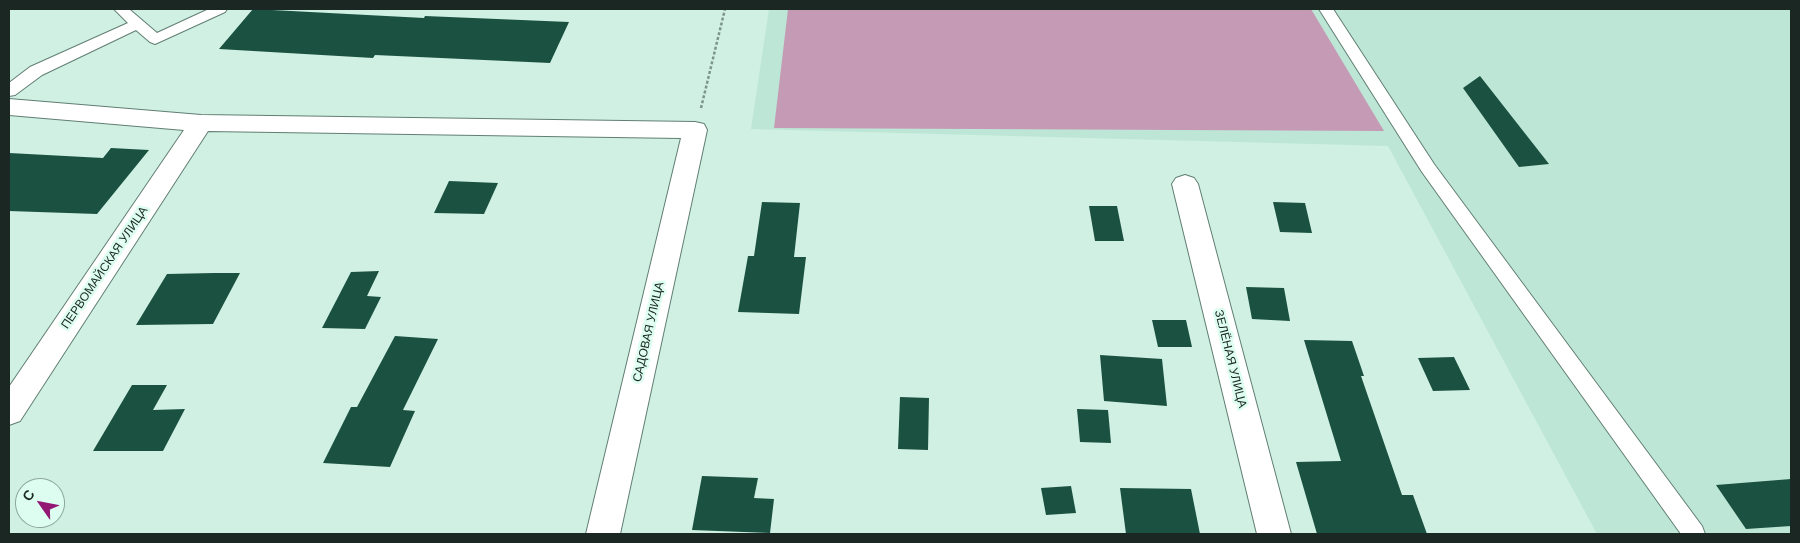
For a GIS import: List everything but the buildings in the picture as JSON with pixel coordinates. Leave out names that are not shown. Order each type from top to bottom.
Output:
[{"type":"street","points":[[9,107],[201,123],[695,130]]},
{"type":"street","name":"ПЕРВОМАЙСКАЯ УЛИЦА","points":[[9,412],[201,123]]},
{"type":"street","name":"САДОВАЯ УЛИЦА","points":[[603,534],[695,130]]},
{"type":"street","name":"ЗЕЛЁНАЯ УЛИЦА","points":[[1185,184],[1274,534]]},
{"type":"lane","points":[[121,9],[155,39],[220,9]]},
{"type":"lane","points":[[1326,9],[1428,168],[1694,534]]},
{"type":"lane","points":[[9,91],[36,71],[138,24]]},
{"type":"path","points":[[695,130],[725,9]]},
{"type":"shaded area","points":[[769,9],[1791,9],[1791,534],[1597,534],[1388,146],[751,129]]},
{"type":"shaded area","points":[[788,9],[1311,9],[1384,131],[774,128]]}]
